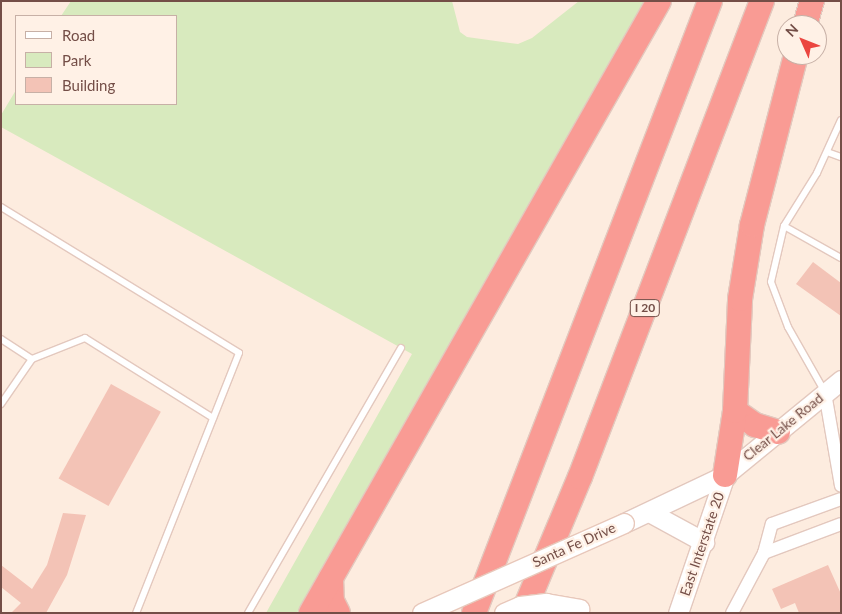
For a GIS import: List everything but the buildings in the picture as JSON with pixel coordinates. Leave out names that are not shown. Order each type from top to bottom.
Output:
[{"type":"highway","points":[[313,611],[659,1]]},
{"type":"highway","points":[[474,613],[710,1]]},
{"type":"highway","name":"I 20","points":[[523,613],[580,477],[762,1]]},
{"type":"highway","points":[[808,15],[812,1]]},
{"type":"highway","points":[[725,475],[735,411],[740,299],[752,225],[793,65]]},
{"type":"highway","points":[[735,411],[755,425],[778,432]]},
{"type":"highway","points":[[331,578],[332,601],[338,613]]},
{"type":"main road","name":"Clear Lake Road","points":[[725,475],[841,380]]},
{"type":"main road","name":"Santa Fe Drive","points":[[422,613],[649,512],[725,475]]},
{"type":"main road","name":"East Interstate 20","points":[[678,613],[704,542],[725,475]]},
{"type":"main road","points":[[649,512],[704,542]]},
{"type":"main road","points":[[504,613],[520,606],[546,603],[581,611]]},
{"type":"street","points":[[825,393],[841,486]]},
{"type":"street","points":[[732,613],[764,553],[772,524],[841,499]]},
{"type":"street","points":[[764,553],[841,524]]},
{"type":"lane","points":[[825,393],[788,327],[771,282],[784,226],[827,152],[841,120]]},
{"type":"lane","points":[[827,152],[841,158]]},
{"type":"lane","points":[[1,207],[239,353],[136,613]]},
{"type":"lane","points":[[784,226],[841,258]]},
{"type":"lane","points":[[1,404],[32,359],[85,338],[213,418]]},
{"type":"lane","points":[[1,339],[32,359]]},
{"type":"lane","points":[[248,613],[401,348]]},
{"type":"green space","points":[[71,1],[452,1],[460,32],[467,37],[518,44],[532,38],[579,1],[646,1],[297,613],[266,613],[412,354],[1,127],[1,115],[15,92],[15,105],[178,105],[178,15],[62,15]]}]
